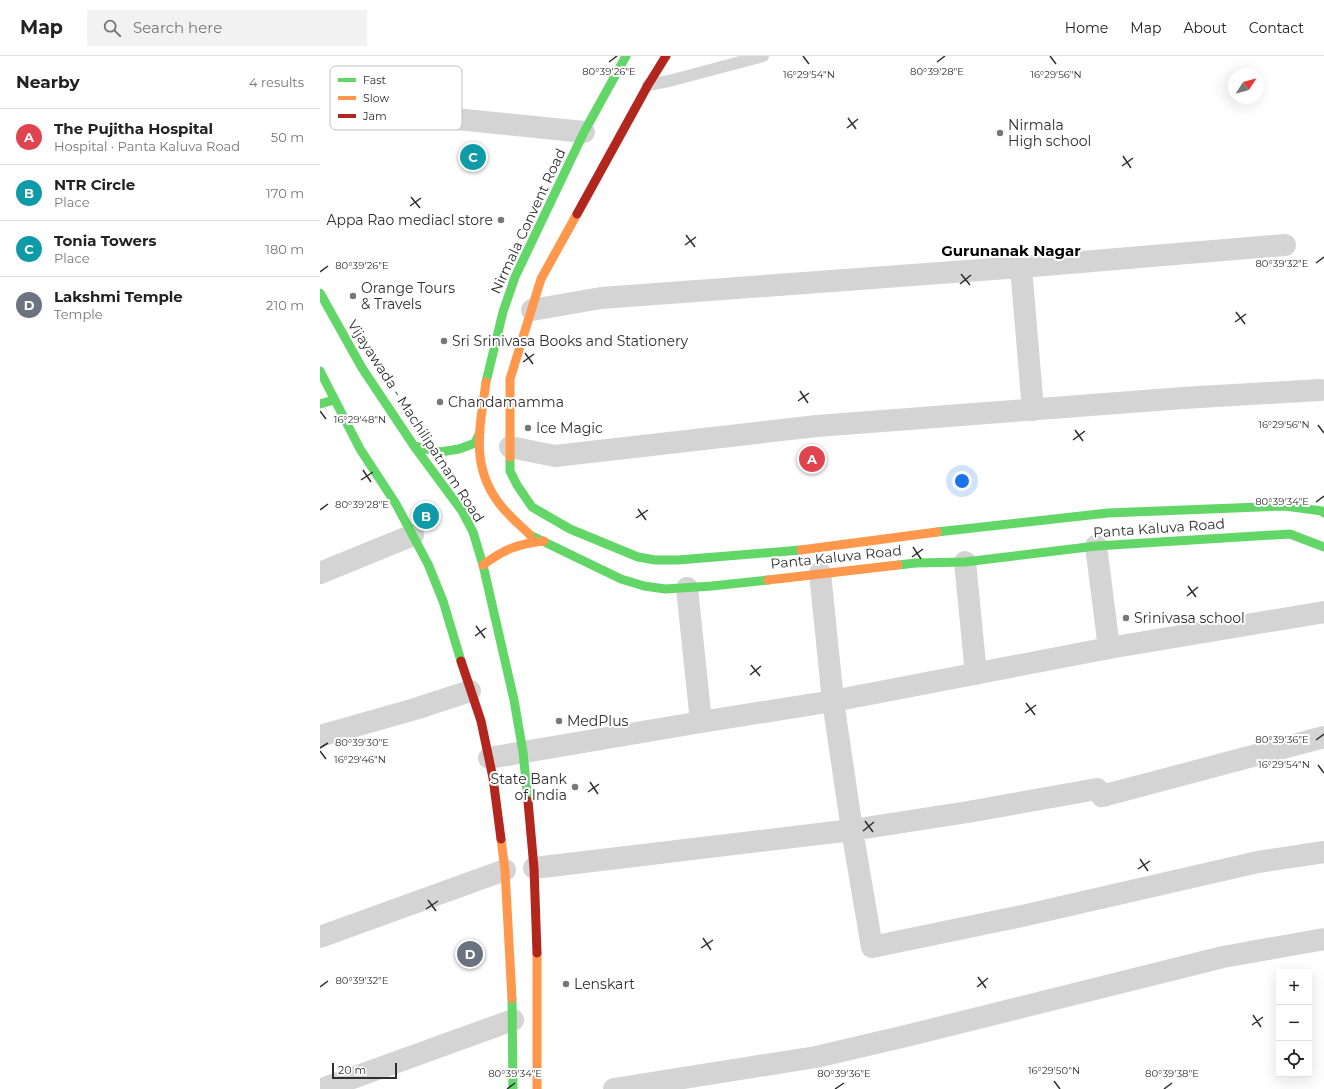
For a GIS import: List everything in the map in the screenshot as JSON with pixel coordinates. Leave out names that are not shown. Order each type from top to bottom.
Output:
[{"type":"main road","name":"Nirmala Convent Road","points":[[496,498],[491,492],[482,471],[479,455],[480,432],[487,376],[503,312],[515,277],[584,132],[626,56]]},
{"type":"main road","points":[[510,447],[510,379],[541,279],[648,85],[666,56]]},
{"type":"main road","name":"Vijayawada - Machilipatnam Road","points":[[320,293],[362,368],[414,446],[462,511],[473,532],[483,565],[514,700],[523,752],[534,868],[537,957],[537,1089]]},
{"type":"main road","points":[[320,371],[360,449],[396,504],[428,564],[443,602],[470,691],[481,721],[493,778],[505,870],[513,1020],[513,1089]]},
{"type":"main road","points":[[320,404],[334,400]]},
{"type":"main road","points":[[414,446],[440,452],[459,449],[475,443],[480,432]]},
{"type":"main road","name":"Panta Kaluva Road","points":[[510,447],[510,471],[517,485],[532,507],[570,529],[638,557],[655,560],[678,560],[819,548],[973,527],[1108,513],[1285,506],[1322,511],[1324,513]]},
{"type":"main road","name":"Panta Kaluva Road","points":[[496,498],[502,508],[531,536],[621,579],[644,586],[665,589],[687,588],[916,562],[965,562],[1096,546],[1147,542],[1290,534],[1324,547]]},
{"type":"main road","points":[[483,565],[497,554],[508,548],[520,544],[544,542]]},
{"type":"street","points":[[462,120],[584,132]]},
{"type":"street","points":[[532,310],[601,298],[1021,268],[1285,245]]},
{"type":"street","points":[[1021,268],[1033,410]]},
{"type":"street","points":[[510,447],[555,456],[817,426],[1183,398],[1320,390]]},
{"type":"street","points":[[320,573],[413,534]]},
{"type":"street","points":[[1096,546],[1109,648]]},
{"type":"street","points":[[965,562],[976,674]]},
{"type":"street","points":[[820,573],[833,701],[852,830],[872,947],[1022,916],[1258,862],[1324,852]]},
{"type":"street","points":[[687,588],[701,722]]},
{"type":"street","points":[[489,758],[833,701],[1109,648],[1324,612]]},
{"type":"street","points":[[320,736],[415,709],[470,691]]},
{"type":"street","points":[[534,868],[852,830],[968,812],[1097,789],[1102,796],[1324,737]]},
{"type":"street","points":[[320,937],[505,870]]},
{"type":"street","points":[[614,1089],[816,1057],[1224,957],[1324,940]]},
{"type":"street","points":[[322,1089],[513,1020]]},
{"type":"lane","points":[[648,85],[669,81],[763,56]]},
{"type":"traffic: fast","points":[[486,382],[503,312],[515,277],[584,132],[626,56]]},
{"type":"traffic: fast","points":[[320,293],[362,368],[414,446],[462,511],[473,532],[483,565],[514,700],[523,752],[528,801]]},
{"type":"traffic: fast","points":[[320,371],[360,449],[396,504],[428,564],[443,601],[461,661]]},
{"type":"traffic: fast","points":[[320,404],[334,400]]},
{"type":"traffic: fast","points":[[414,446],[440,452],[459,449],[475,443],[480,432]]},
{"type":"traffic: fast","points":[[510,457],[510,471],[517,485],[532,507],[570,529],[638,557],[655,560],[678,560],[801,550]]},
{"type":"traffic: fast","points":[[937,532],[1108,513],[1285,506],[1322,511],[1324,513]]},
{"type":"traffic: fast","points":[[898,565],[965,562],[1096,546],[1290,534],[1324,547]]},
{"type":"traffic: fast","points":[[530,535],[621,579],[644,586],[665,589],[768,580]]},
{"type":"traffic: fast","points":[[512,999],[513,1089]]},
{"type":"traffic: slow","points":[[510,457],[510,379],[541,279],[577,214]]},
{"type":"traffic: slow","points":[[486,382],[481,415],[479,447],[485,477],[492,492],[502,507],[530,535]]},
{"type":"traffic: slow","points":[[801,550],[937,532]]},
{"type":"traffic: slow","points":[[483,565],[512,548],[544,541]]},
{"type":"traffic: slow","points":[[768,580],[898,565]]},
{"type":"traffic: slow","points":[[501,839],[505,870],[512,999]]},
{"type":"traffic: slow","points":[[537,953],[537,1089]]},
{"type":"traffic: jam","points":[[577,214],[648,85],[666,56]]},
{"type":"traffic: jam","points":[[461,661],[481,721],[493,778],[501,839]]},
{"type":"traffic: jam","points":[[528,801],[534,868],[537,953]]},
{"type":"place","name":"Nirmala High school","points":[[1000,133]]},
{"type":"place","name":"Tonia Towers","points":[[473,157]]},
{"type":"place","name":"Appa Rao mediacl store","points":[[501,220]]},
{"type":"place","name":"Orange Tours & Travels","points":[[353,296]]},
{"type":"place","name":"Sri Srinivasa Books and Stationery","points":[[444,341]]},
{"type":"place","name":"Chandamamma","points":[[440,402]]},
{"type":"place","name":"Ice Magic","points":[[528,428]]},
{"type":"place","name":"The Pujitha Hospital","points":[[812,459]]},
{"type":"place","name":"NTR Circle","points":[[426,516]]},
{"type":"place","name":"Srinivasa school","points":[[1126,618]]},
{"type":"place","name":"MedPlus","points":[[559,721]]},
{"type":"place","name":"State Bank of India","points":[[575,787]]},
{"type":"place","name":"Lakshmi Temple","points":[[470,954]]},
{"type":"place","name":"Lenskart","points":[[566,984]]},
{"type":"district","name":"Gurunanak Nagar","points":[[1011,250]]}]
